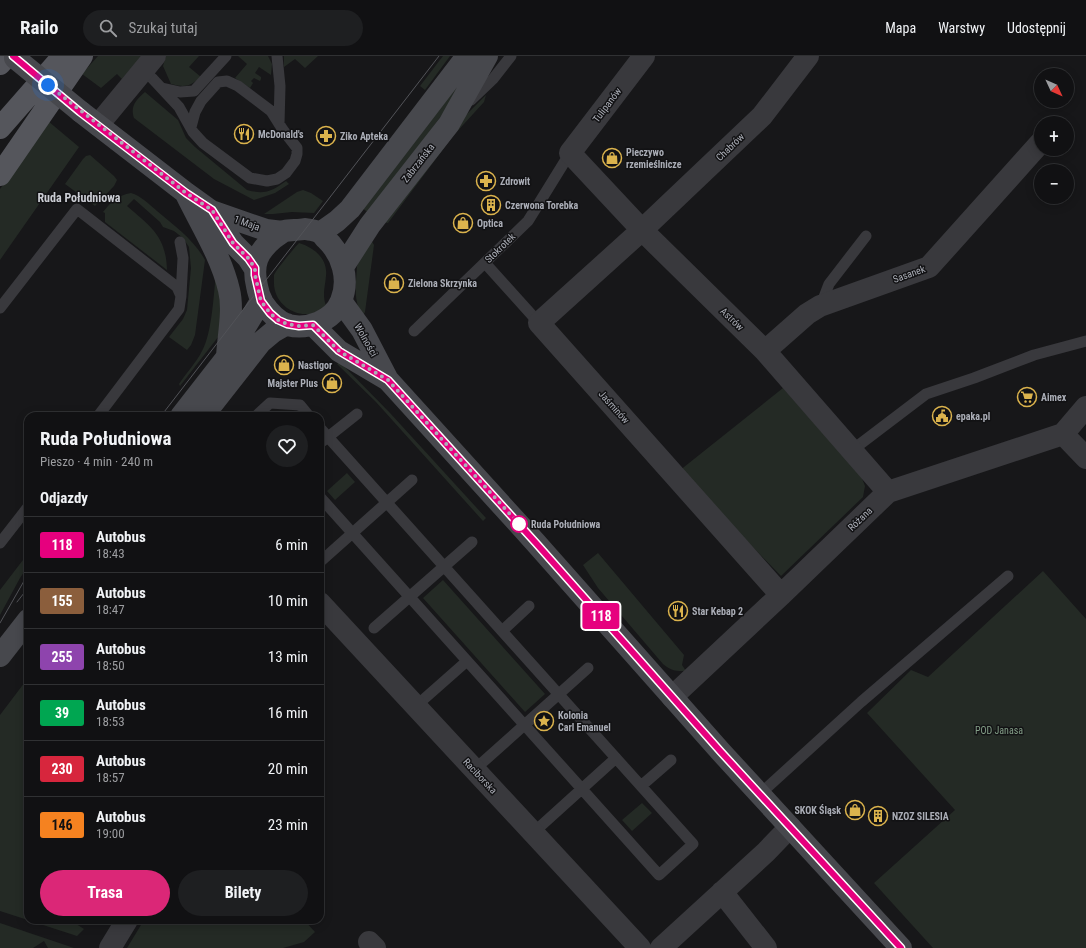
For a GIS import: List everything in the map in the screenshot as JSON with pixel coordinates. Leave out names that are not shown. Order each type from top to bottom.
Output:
[{"type":"main road","points":[[0,64],[7,56]]},
{"type":"main road","points":[[0,128],[64,56]]},
{"type":"main road","points":[[0,175],[82,56]]},
{"type":"street","name":"1 Maja","points":[[13,56],[80,112],[186,193],[212,210],[266,230],[283,232]]},
{"type":"street","points":[[320,233],[337,221],[350,209],[467,56]]},
{"type":"street","name":"Zabrzańska","points":[[343,267],[370,225],[449,124],[487,56]]},
{"type":"street","name":"Tulipanów","points":[[570,153],[644,56]]},
{"type":"street","name":"Chabrów","points":[[642,230],[762,116],[808,56]]},
{"type":"street","points":[[98,125],[149,63]]},
{"type":"street","name":"Sasanek","points":[[766,351],[807,314],[820,306],[929,267],[1034,150]]},
{"type":"street","name":"Astrów","points":[[570,153],[642,230],[766,351],[888,492]]},
{"type":"street","points":[[186,193],[218,258],[229,290],[230,312],[227,357]]},
{"type":"street","name":"1 Maja","points":[[212,210],[233,243],[248,258],[255,269]]},
{"type":"street","points":[[305,229],[320,233],[333,246],[343,267],[344,281],[341,301],[337,308],[326,319],[313,325],[299,326],[287,324],[278,320],[270,313],[261,301],[255,275],[258,257],[268,243],[283,232],[305,229]]},
{"type":"street","points":[[539,323],[642,230]]},
{"type":"street","points":[[183,412],[227,357],[261,301]]},
{"type":"street","name":"Wolności","points":[[341,301],[362,330],[388,380],[530,536],[672,697],[901,948]]},
{"type":"street","name":"Jaśminów","points":[[539,323],[781,595]]},
{"type":"street","points":[[206,412],[261,342],[273,332],[287,324]]},
{"type":"street","name":"Wolności","points":[[313,325],[339,351],[388,380]]},
{"type":"street","points":[[1086,407],[1063,434],[1086,458]]},
{"type":"street","name":"Różana","points":[[672,697],[888,492],[1063,434]]},
{"type":"street","name":"Raciborska","points":[[324,608],[640,948]]},
{"type":"street","points":[[0,656],[24,625]]},
{"type":"street","points":[[661,948],[766,852],[790,827]]},
{"type":"street","points":[[722,892],[766,948]]},
{"type":"street","points":[[110,948],[125,924]]},
{"type":"lane","points":[[161,88],[180,92],[194,91],[226,56]]},
{"type":"lane","points":[[277,56],[280,86],[280,124]]},
{"type":"lane","points":[[449,124],[466,104],[493,79],[511,56]]},
{"type":"lane","points":[[149,63],[161,88],[179,107],[191,127],[197,137],[246,176],[267,181],[277,179],[286,173],[295,161],[297,148],[271,111],[238,86],[227,81],[218,82],[201,101],[195,112],[191,127]]},
{"type":"lane","name":"Stokrotek","points":[[414,331],[528,221],[570,153]]},
{"type":"lane","points":[[0,308],[77,209],[177,287],[181,296]]},
{"type":"lane","points":[[820,306],[829,284],[866,236]]},
{"type":"lane","points":[[101,412],[179,309],[183,258],[180,242]]},
{"type":"lane","points":[[485,263],[539,323]]},
{"type":"lane","points":[[851,451],[926,394],[974,378],[1034,355],[1086,341]]},
{"type":"lane","points":[[260,412],[270,403],[300,405],[306,412]]},
{"type":"lane","points":[[324,501],[660,875],[693,844],[387,503],[324,440],[357,414]]},
{"type":"lane","points":[[324,558],[412,480]]},
{"type":"lane","points":[[0,544],[24,512]]},
{"type":"lane","points":[[374,628],[472,542]]},
{"type":"lane","points":[[760,794],[861,702],[1008,576]]},
{"type":"lane","points":[[502,631],[529,606]]},
{"type":"lane","points":[[416,706],[467,661]]},
{"type":"lane","points":[[474,770],[588,668]]},
{"type":"lane","points":[[533,833],[616,758]]},
{"type":"lane","points":[[641,786],[671,760]]},
{"type":"green space","points":[[98,56],[142,56],[122,79],[117,74],[101,88],[82,74]]},
{"type":"green space","points":[[166,56],[199,56],[189,67],[201,77],[184,86],[171,84],[163,66]]},
{"type":"green space","points":[[238,56],[268,56],[272,64],[271,75],[259,67],[255,73],[261,77],[261,79],[260,81],[254,78],[251,81],[253,83],[250,88],[235,78],[247,64]]},
{"type":"green space","points":[[284,56],[318,56],[305,68],[295,59],[284,67]]},
{"type":"green space","points":[[443,56],[450,56],[425,90],[420,86]]},
{"type":"green space","points":[[475,56],[457,94],[370,214],[361,207]]},
{"type":"green space","points":[[145,92],[178,120],[186,138],[195,147],[247,190],[264,192],[272,190],[286,181],[289,184],[275,193],[254,200],[214,179],[134,118],[133,107]]},
{"type":"green space","points":[[486,95],[484,102],[453,136],[388,223],[382,222],[458,123]]},
{"type":"green space","points":[[48,121],[79,147],[0,260],[0,189]]},
{"type":"green space","points":[[90,155],[117,180],[114,186],[95,206],[65,184],[83,159]]},
{"type":"green space","points":[[303,190],[311,193],[323,201],[314,213],[292,212],[264,214],[297,192]]},
{"type":"green space","points":[[131,193],[145,200],[184,234],[201,253],[205,260],[195,335],[187,350],[169,337],[183,319],[187,310],[191,268],[189,247],[183,238],[174,231],[163,227],[160,222],[134,199],[127,206],[156,233],[164,249],[167,270],[105,222],[105,213],[103,212],[109,205],[119,197]]},
{"type":"green space","points":[[370,238],[374,245],[365,312],[362,317],[356,298],[357,266]]},
{"type":"green space","points":[[299,243],[314,250],[325,264],[326,276],[324,294],[326,306],[311,314],[299,313],[288,308],[279,299],[274,288],[274,275],[281,264]]},
{"type":"green space","points":[[216,271],[220,282],[222,332],[180,386],[179,384],[197,360],[205,344],[212,312]]},
{"type":"green space","points":[[340,362],[390,413],[486,518],[483,521],[376,402],[337,364]]},
{"type":"green space","points":[[783,388],[861,476],[865,486],[863,497],[781,576],[679,471]]},
{"type":"green space","points":[[347,473],[355,482],[335,500],[327,491]]},
{"type":"green space","points":[[598,553],[684,655],[682,665],[686,671],[674,670],[663,664],[598,588],[583,565]]},
{"type":"green space","points":[[24,559],[24,572],[0,615],[0,590]]},
{"type":"green space","name":"POD Janasa","points":[[1043,571],[1086,619],[1086,948],[933,948],[874,883],[955,810],[867,713],[911,670],[928,677]]},
{"type":"green space","points":[[443,580],[545,694],[525,712],[423,598]]},
{"type":"green space","points":[[24,683],[24,919],[0,911],[0,715]]},
{"type":"green space","points":[[642,803],[652,813],[632,831],[622,820]]},
{"type":"green space","points":[[0,923],[74,948],[48,948],[44,941],[33,948],[0,948]]},
{"type":"green space","points":[[40,924],[76,924],[84,929],[77,936]]},
{"type":"green space","points":[[142,924],[308,924],[315,932],[304,942],[283,948],[127,948]]},
{"type":"tram line","points":[[164,412],[439,56]]},
{"type":"tram line","points":[[0,623],[24,581]]},
{"type":"tram line","points":[[17,602],[24,593]]},
{"type":"bus line","name":"118","points":[[13,56],[80,112],[186,193],[212,210],[233,243],[248,258],[255,268],[255,275],[261,301],[270,313],[278,320],[287,324],[299,326],[313,325],[339,351],[388,380],[616,632],[721,752],[901,948]]},
{"type":"place","name":"McDonald's","points":[[244,134]]},
{"type":"place","name":"Ziko Apteka","points":[[326,136]]},
{"type":"place","name":"Pieczywo rzemieślnicze","points":[[612,158]]},
{"type":"place","name":"Zdrowit","points":[[486,181]]},
{"type":"place","name":"Czerwona Torebka","points":[[491,205]]},
{"type":"place","name":"Optica","points":[[463,223]]},
{"type":"place","name":"Zielona Skrzynka","points":[[394,283]]},
{"type":"place","name":"Nastigor","points":[[284,365]]},
{"type":"place","name":"Majster Plus","points":[[332,383]]},
{"type":"place","name":"Aimex","points":[[1027,397]]},
{"type":"place","name":"epaka.pl","points":[[942,416]]},
{"type":"place","name":"Ruda Południowa","points":[[519,524]]},
{"type":"place","name":"Star Kebap 2","points":[[678,611]]},
{"type":"place","name":"Kolonia Carl Emanuel","points":[[544,721]]},
{"type":"place","name":"SKOK Śląsk","points":[[855,810]]},
{"type":"place","name":"NZOZ SILESIA","points":[[878,816]]},
{"type":"district","name":"Ruda Południowa","points":[[79,198]]},
{"type":"route","points":[[48,85],[80,112],[186,193],[212,210],[233,243],[248,258],[255,268],[255,275],[261,301],[270,313],[278,320],[287,324],[299,326],[313,325],[339,351],[388,380],[519,524]]}]
